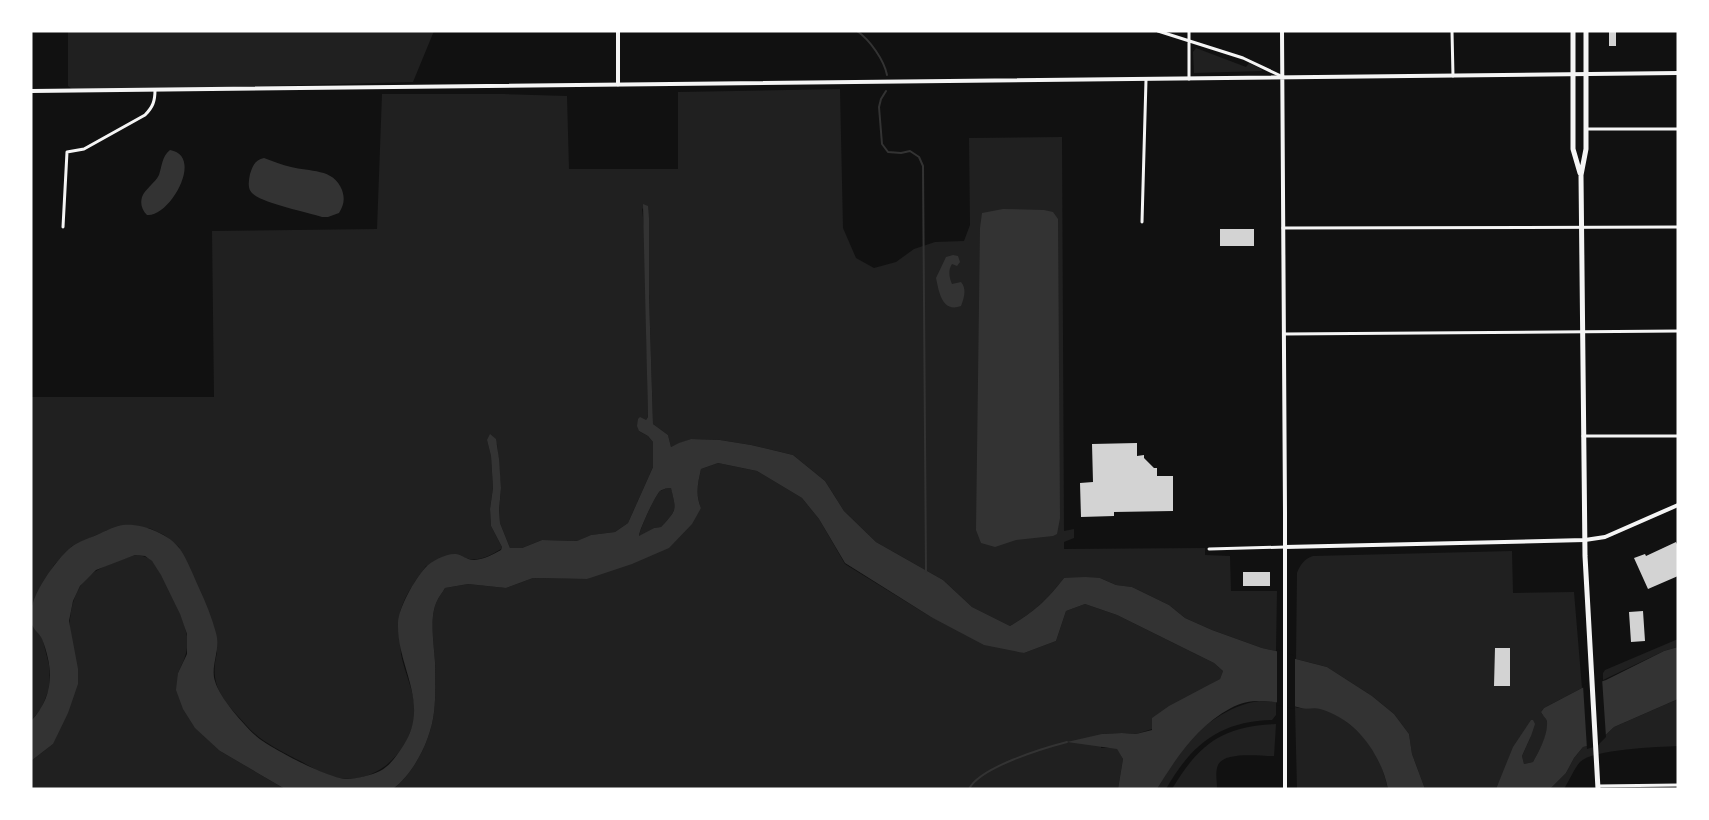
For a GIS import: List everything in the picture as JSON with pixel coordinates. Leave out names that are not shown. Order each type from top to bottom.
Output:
[{"type":"highway","points":[[1573,31],[1573,149],[1581,175]]},
{"type":"highway","points":[[1586,31],[1586,149],[1581,175],[1583,436],[1585,540],[1598,788]]},
{"type":"street","points":[[618,31],[618,85]]},
{"type":"street","points":[[1158,31],[1243,58],[1282,77]]},
{"type":"street","points":[[1188,31],[1189,79]]},
{"type":"street","points":[[1282,31],[1285,789]]},
{"type":"street","points":[[1452,31],[1453,76]]},
{"type":"street","points":[[31,91],[1678,73]]},
{"type":"street","points":[[1142,222],[1146,80]]},
{"type":"street","points":[[63,227],[67,152],[84,149],[145,114],[152,108],[155,100],[154,90]]},
{"type":"street","points":[[1586,129],[1678,129]]},
{"type":"street","points":[[1283,228],[1678,227]]},
{"type":"street","points":[[1284,334],[1678,331]]},
{"type":"street","points":[[1583,436],[1678,436]]},
{"type":"street","points":[[1209,549],[1585,540],[1605,537],[1678,505]]},
{"type":"street","points":[[1598,788],[1678,785]]},
{"type":"shaded area","points":[[68,31],[434,31],[413,82],[75,91],[68,86]]},
{"type":"shaded area","points":[[1196,48],[1246,67],[1249,63],[1262,71],[1194,73],[1193,52]]},
{"type":"shaded area","points":[[840,89],[843,228],[856,258],[874,268],[896,262],[914,249],[935,242],[964,241],[970,225],[969,138],[1062,137],[1064,531],[1074,529],[1074,538],[1064,542],[1064,549],[1205,548],[1205,555],[1230,556],[1231,591],[1277,591],[1276,651],[1262,648],[1212,630],[1185,618],[1169,605],[1132,587],[1116,585],[1100,578],[1064,578],[1040,605],[1010,626],[972,607],[943,580],[876,542],[844,511],[825,481],[793,455],[720,440],[691,439],[671,447],[668,435],[653,424],[649,218],[642,208],[645,235],[648,417],[639,431],[648,436],[653,442],[653,467],[628,523],[615,532],[591,535],[578,541],[542,540],[522,548],[510,548],[500,523],[501,488],[497,444],[487,440],[491,456],[493,488],[490,509],[491,526],[502,547],[484,558],[465,558],[426,566],[403,603],[400,611],[401,651],[415,706],[415,715],[408,737],[401,749],[382,768],[358,778],[344,779],[330,776],[276,748],[251,731],[231,709],[220,693],[215,675],[217,653],[179,547],[164,535],[149,528],[108,530],[72,546],[54,565],[31,607],[31,397],[214,397],[212,231],[377,229],[382,94],[567,96],[569,169],[678,169],[678,92]]},
{"type":"shaded area","points":[[170,150],[180,155],[184,163],[184,174],[180,186],[165,207],[156,213],[147,215],[142,207],[142,197],[159,175],[164,158]]},
{"type":"shaded area","points":[[264,158],[298,169],[327,174],[333,178],[338,183],[344,196],[343,205],[339,213],[322,217],[274,204],[257,197],[249,189],[250,174],[255,163]]},
{"type":"shaded area","points":[[643,204],[648,206],[649,218],[653,424],[668,435],[671,447],[691,439],[720,440],[793,455],[825,481],[844,511],[876,542],[943,580],[972,607],[1010,626],[1040,605],[1064,578],[1100,578],[1116,585],[1132,587],[1169,605],[1185,618],[1212,630],[1262,648],[1276,651],[1288,657],[1327,667],[1372,696],[1394,714],[1409,734],[1412,754],[1425,789],[1388,789],[1379,763],[1365,740],[1355,729],[1333,714],[1318,708],[1303,709],[1275,702],[1257,701],[1239,704],[1219,715],[1208,724],[1180,754],[1157,789],[1118,789],[1123,759],[1117,749],[1067,742],[1102,734],[1136,734],[1152,730],[1152,718],[1169,706],[1220,679],[1223,671],[1214,663],[1117,615],[1085,604],[1066,611],[1056,641],[1024,653],[984,645],[931,617],[845,563],[819,519],[802,498],[757,471],[718,463],[701,469],[698,493],[701,508],[692,524],[669,548],[632,564],[587,579],[533,578],[506,588],[468,584],[445,588],[437,601],[433,615],[435,706],[432,722],[421,754],[408,774],[393,789],[285,789],[220,751],[195,728],[183,709],[176,690],[178,673],[187,654],[187,634],[180,614],[152,561],[145,556],[135,555],[96,570],[80,586],[73,601],[69,621],[78,669],[78,684],[68,713],[53,744],[31,761],[31,721],[39,712],[44,702],[50,682],[49,661],[46,650],[41,637],[31,623],[32,604],[49,572],[73,546],[115,527],[130,525],[162,534],[175,544],[183,554],[206,605],[216,633],[217,646],[214,675],[217,688],[232,710],[256,736],[286,755],[338,778],[355,778],[384,769],[396,757],[403,746],[411,730],[414,715],[411,685],[402,655],[398,624],[401,610],[408,594],[425,568],[439,558],[456,554],[474,560],[495,554],[502,547],[491,526],[490,509],[493,488],[491,456],[487,440],[490,434],[496,439],[499,459],[501,488],[500,523],[510,548],[522,548],[542,540],[577,541],[591,535],[615,532],[628,523],[653,467],[653,442],[648,436],[639,431],[637,426],[640,417],[646,420],[648,417]],"holes":[[[671,488],[675,505],[673,513],[661,527],[654,528],[639,536],[644,520],[658,494],[660,491]]]},
{"type":"shaded area","points":[[1003,209],[1044,210],[1053,212],[1058,219],[1060,518],[1057,534],[1053,536],[1016,540],[995,547],[981,543],[976,530],[980,228],[982,213]]},
{"type":"shaded area","points":[[958,256],[960,262],[957,266],[952,264],[949,274],[952,284],[961,282],[963,285],[964,297],[961,306],[950,307],[943,300],[936,278],[946,257]]},
{"type":"shaded area","points":[[718,463],[757,471],[802,498],[819,519],[845,564],[931,617],[1024,653],[1056,641],[1066,611],[1085,604],[1117,615],[1214,663],[1223,671],[1220,679],[1152,729],[1136,734],[1102,734],[1101,748],[1117,748],[1123,759],[1118,789],[393,789],[408,774],[421,754],[432,722],[435,706],[433,615],[437,601],[445,588],[468,584],[506,588],[533,578],[587,579],[701,508],[698,484],[701,469]]},
{"type":"shaded area","points":[[671,487],[675,505],[673,512],[661,527],[654,528],[639,537],[644,521],[655,499],[660,491]]},
{"type":"shaded area","points":[[1512,551],[1513,593],[1574,592],[1582,688],[1544,708],[1541,712],[1547,721],[1546,732],[1543,743],[1533,762],[1524,764],[1522,756],[1531,736],[1505,769],[1496,789],[1425,789],[1412,754],[1409,734],[1394,714],[1372,696],[1327,667],[1296,659],[1297,573],[1303,563],[1313,556]]},
{"type":"shaded area","points":[[135,555],[147,557],[158,568],[178,609],[187,636],[187,646],[186,655],[178,673],[220,751],[285,789],[31,789],[31,761],[53,744],[71,646],[70,619],[77,592],[90,575],[99,569]]},
{"type":"shaded area","points":[[31,624],[42,637],[49,665],[50,687],[41,709],[31,721]]},
{"type":"shaded area","points":[[1678,639],[1678,647],[1664,651],[1603,680],[1605,670]]},
{"type":"shaded area","points":[[1678,647],[1678,699],[1614,727],[1596,744],[1583,747],[1574,758],[1566,773],[1550,789],[1496,789],[1513,747],[1531,720],[1535,724],[1522,756],[1524,764],[1533,762],[1543,743],[1546,732],[1547,721],[1541,712],[1544,708],[1582,688],[1606,680],[1664,651]]},
{"type":"shaded area","points":[[1678,699],[1678,746],[1611,751],[1598,754],[1580,762],[1564,789],[1550,789],[1566,773],[1574,758],[1583,747],[1596,744],[1614,727]]},
{"type":"shaded area","points":[[1259,701],[1276,702],[1276,715],[1272,720],[1254,721],[1237,725],[1209,738],[1186,760],[1166,789],[1157,789],[1182,749],[1198,732],[1226,712],[1248,703]]},
{"type":"shaded area","points":[[1295,707],[1326,710],[1350,725],[1375,752],[1388,789],[1297,789]]},
{"type":"shaded area","points":[[1276,724],[1274,756],[1243,755],[1227,758],[1218,765],[1217,789],[1172,789],[1192,760],[1214,740],[1241,729]]},
{"type":"pier","points":[[1277,649],[1295,656],[1295,709],[1277,705]]},
{"type":"pier","points":[[1602,678],[1606,737],[1597,746],[1587,749],[1583,685]]},
{"type":"building","points":[[1609,31],[1616,31],[1616,46],[1609,46]]},
{"type":"building","points":[[1220,229],[1254,229],[1254,246],[1220,246]]},
{"type":"building","points":[[1137,443],[1137,456],[1144,455],[1144,458],[1154,468],[1157,468],[1157,476],[1173,476],[1173,511],[1114,512],[1114,516],[1081,517],[1080,483],[1093,482],[1092,444]]},
{"type":"building","points":[[1676,542],[1678,546],[1678,576],[1648,589],[1634,558],[1645,554],[1646,556]]},
{"type":"building","points":[[1243,572],[1270,572],[1270,586],[1243,586]]},
{"type":"building","points":[[1643,611],[1645,641],[1631,642],[1629,612]]},
{"type":"building","points":[[1495,648],[1510,648],[1510,686],[1494,686]]},
{"type":"waterway","points":[[857,31],[876,51],[887,75]]},
{"type":"waterway","points":[[886,91],[879,107],[882,144],[888,152],[901,153],[910,151],[919,157],[923,166],[926,572]]},
{"type":"waterway","points":[[969,789],[975,781],[999,766],[1067,742]]}]
